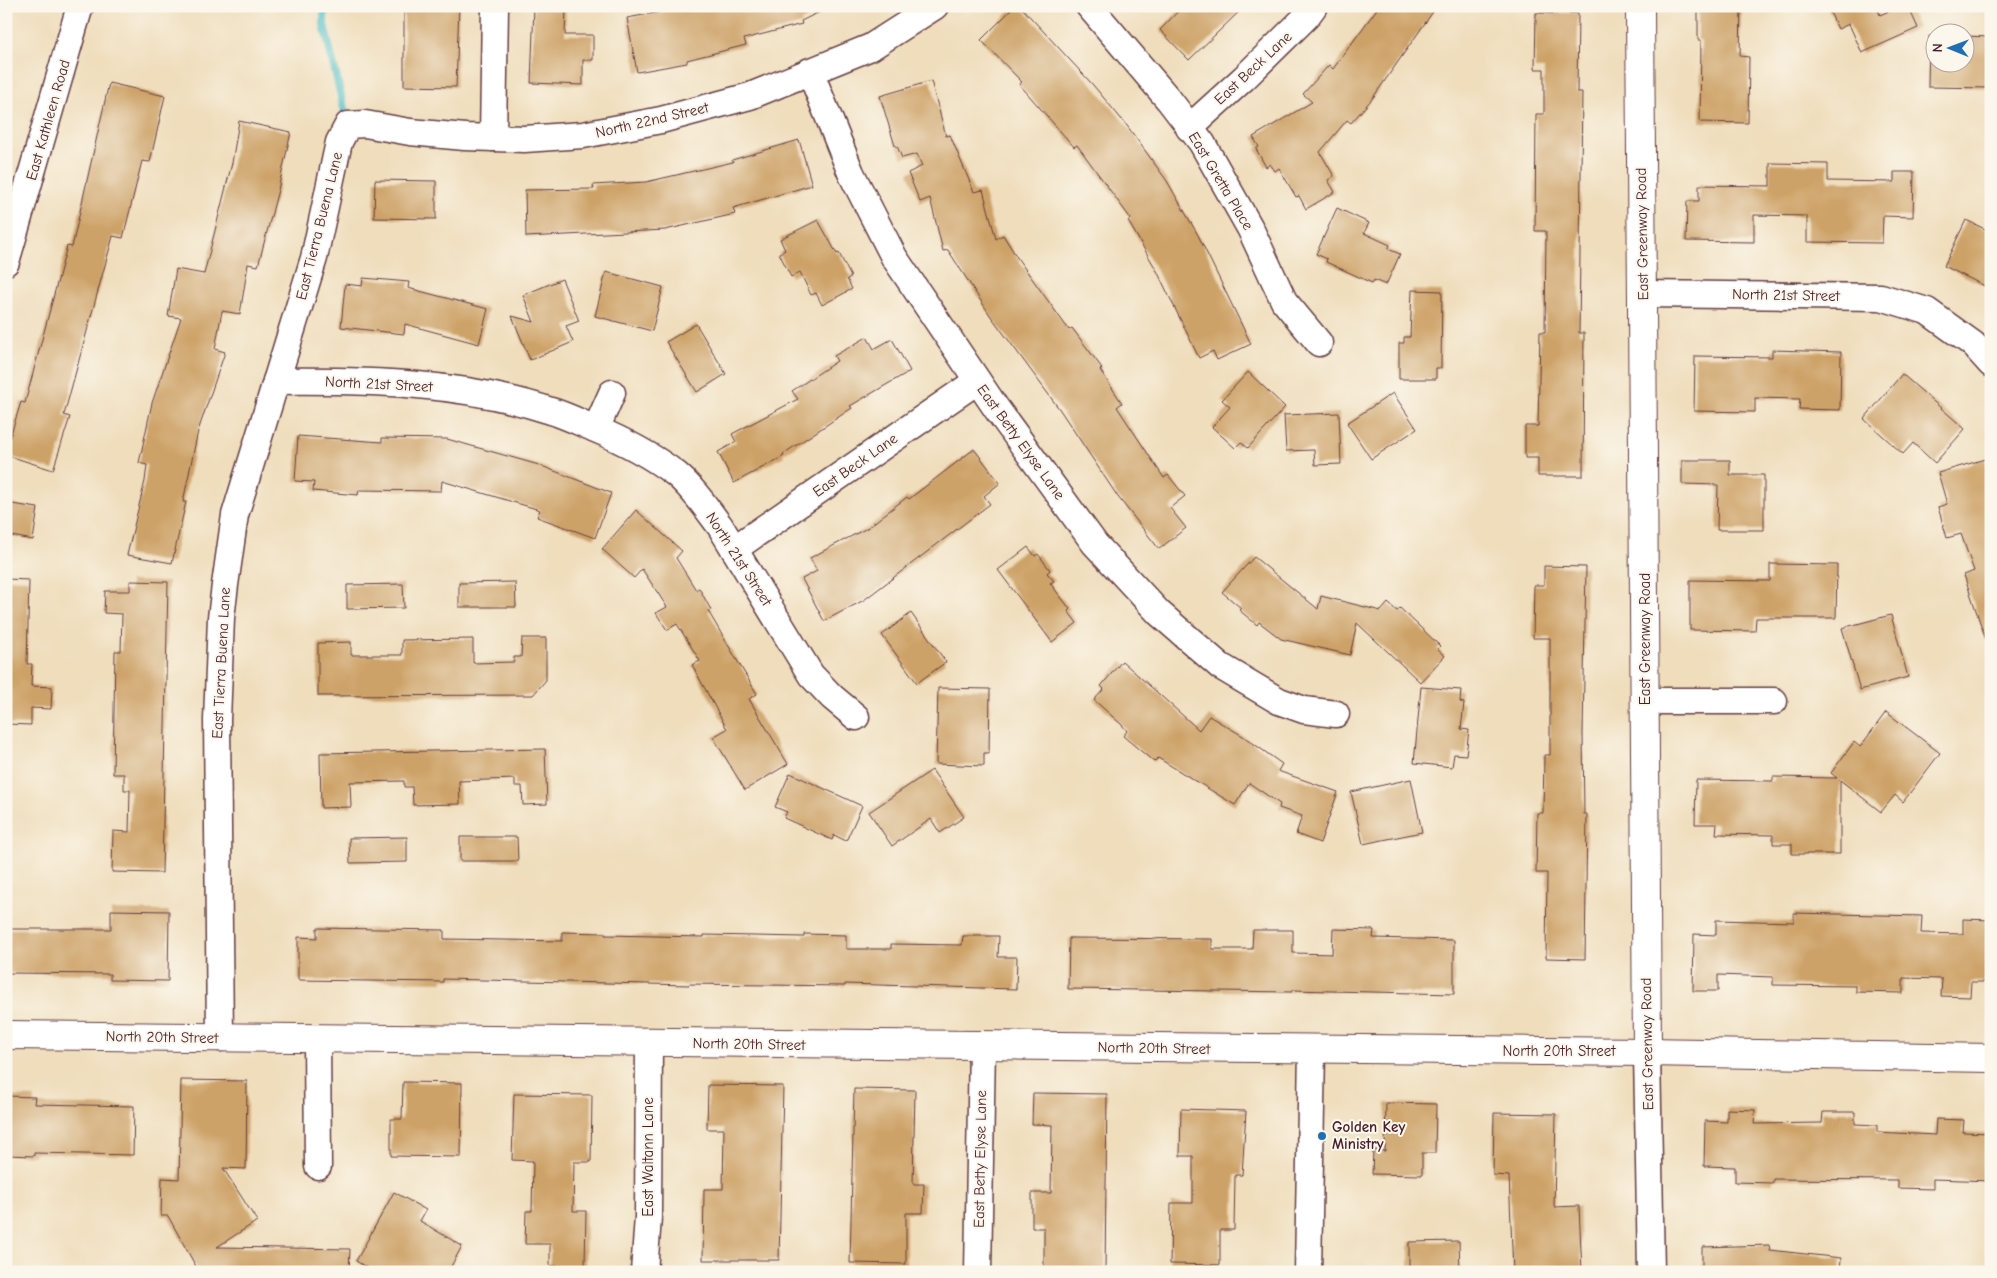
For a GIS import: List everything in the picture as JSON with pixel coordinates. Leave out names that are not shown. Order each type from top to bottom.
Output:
[{"type":"street","name":"East Kathleen Road","points":[[6,262],[80,6]]},
{"type":"street","points":[[493,138],[495,6]]},
{"type":"street","name":"North 22nd Street","points":[[348,125],[365,124],[410,132],[493,138],[583,136],[661,120],[750,96],[871,46],[935,6]]},
{"type":"street","name":"East Gretta Place","points":[[1089,6],[1169,100],[1202,143],[1250,228],[1284,301],[1319,343]]},
{"type":"street","name":"East Beck Lane","points":[[1189,128],[1306,18],[1314,6]]},
{"type":"street","name":"East Greenway Road","points":[[1640,6],[1647,1052],[1651,1272]]},
{"type":"street","name":"East Betty Elyse Lane","points":[[810,71],[851,173],[894,257],[977,381],[1095,544],[1159,612],[1220,666],[1279,701],[1304,710],[1336,714]]},
{"type":"street","name":"East Tierra Buena Lane","points":[[220,1038],[216,720],[221,618],[235,515],[314,258],[339,142],[348,125]]},
{"type":"street","name":"North 21st Street","points":[[1643,294],[1881,298],[1927,310],[1973,344],[1991,364]]},
{"type":"street","name":"North 21st Street","points":[[276,381],[352,380],[443,388],[490,396],[551,411],[628,444],[677,475],[704,505],[734,548],[812,675],[832,697],[856,716]]},
{"type":"street","name":"East Beck Lane","points":[[734,548],[977,381]]},
{"type":"street","points":[[596,429],[612,393]]},
{"type":"street","points":[[1645,701],[1774,702]]},
{"type":"street","name":"North 20th Street","points":[[6,1035],[1647,1052],[1991,1058]]},
{"type":"street","points":[[317,1039],[318,1166]]},
{"type":"street","name":"East Waltann Lane","points":[[644,1272],[648,1217],[649,1043]]},
{"type":"street","name":"East Betty Elyse Lane","points":[[978,1272],[982,1046]]},
{"type":"street","points":[[1308,1272],[1312,1050]]},
{"type":"building","points":[[404,6],[459,6],[456,87],[404,86]]},
{"type":"building","points":[[534,6],[566,6],[565,35],[593,35],[593,60],[583,60],[583,85],[531,83]]},
{"type":"building","points":[[693,6],[832,6],[801,21],[802,24],[744,39],[746,45],[687,60],[687,63],[637,72],[627,18]]},
{"type":"building","points":[[1015,6],[1020,6],[1093,85],[1128,127],[1167,181],[1198,235],[1251,344],[1217,360],[1213,351],[1199,358],[1157,271],[1128,221],[1131,219],[1077,145],[1074,147],[1019,84],[1022,82],[981,40]]},
{"type":"building","points":[[1183,6],[1245,6],[1189,60],[1160,30]]},
{"type":"building","points":[[1379,6],[1437,6],[1372,99],[1351,123],[1347,120],[1320,152],[1334,176],[1328,180],[1335,192],[1306,209],[1299,196],[1296,197],[1279,168],[1275,171],[1270,164],[1266,167],[1256,149],[1259,147],[1253,137],[1312,102],[1303,94],[1329,65],[1333,69]]},
{"type":"building","points":[[1698,6],[1741,6],[1740,56],[1749,57],[1748,123],[1700,122],[1701,40],[1698,40]]},
{"type":"building","points":[[1827,6],[1886,6],[1878,10],[1880,15],[1900,6],[1908,6],[1918,28],[1862,53],[1849,24],[1838,29]]},
{"type":"building","points":[[1536,13],[1578,13],[1577,92],[1582,92],[1579,333],[1584,333],[1583,476],[1538,476],[1538,458],[1525,458],[1525,426],[1538,426],[1540,332],[1545,332],[1546,231],[1535,231],[1536,114],[1544,114],[1544,69],[1535,69]]},
{"type":"building","points":[[1974,36],[1991,37],[1991,88],[1928,87],[1928,72],[1974,72]]},
{"type":"building","points":[[931,81],[946,136],[950,135],[974,192],[983,190],[996,239],[1003,235],[1069,330],[1072,328],[1102,368],[1100,370],[1122,403],[1117,407],[1164,478],[1168,475],[1185,496],[1170,508],[1186,528],[1159,549],[1118,497],[1060,410],[990,315],[948,250],[943,251],[930,198],[920,202],[908,173],[922,166],[917,154],[902,158],[897,146],[895,146],[880,96]]},
{"type":"building","points":[[109,83],[165,96],[150,162],[142,161],[123,238],[113,236],[64,415],[70,417],[53,470],[6,455],[6,450],[21,402],[25,403],[67,246],[72,247]]},
{"type":"building","points":[[239,121],[291,132],[278,190],[258,266],[248,264],[240,314],[222,311],[215,349],[225,352],[198,431],[183,502],[186,502],[172,563],[127,555],[145,481],[147,465],[139,463],[152,403],[181,318],[168,316],[176,269],[204,274],[232,163]]},
{"type":"building","points":[[799,140],[812,185],[733,208],[735,214],[665,230],[526,237],[525,190],[594,189],[593,185],[646,182],[733,162],[732,160]]},
{"type":"building","points":[[1770,163],[1828,164],[1828,181],[1894,182],[1894,172],[1914,172],[1913,217],[1883,216],[1882,243],[1807,242],[1807,216],[1754,215],[1754,242],[1686,241],[1687,201],[1699,201],[1699,185],[1770,186]]},
{"type":"building","points":[[375,180],[436,181],[436,219],[374,218]]},
{"type":"building","points":[[1337,208],[1369,223],[1364,233],[1390,245],[1388,249],[1400,254],[1386,285],[1374,280],[1372,283],[1326,262],[1327,259],[1316,254]]},
{"type":"building","points":[[818,220],[837,254],[839,253],[851,277],[847,279],[852,289],[822,305],[816,293],[811,295],[800,272],[791,277],[779,253],[785,250],[780,239]]},
{"type":"building","points":[[1966,220],[1991,232],[1991,289],[1944,266]]},
{"type":"building","points":[[606,272],[663,287],[652,331],[595,316]]},
{"type":"building","points":[[363,278],[409,282],[408,288],[488,309],[479,344],[405,324],[404,334],[341,327],[345,284],[362,286]]},
{"type":"building","points":[[562,279],[579,321],[566,326],[573,342],[530,360],[512,316],[534,322],[523,295]]},
{"type":"building","points":[[1412,290],[1442,291],[1441,368],[1436,368],[1436,379],[1399,379],[1399,343],[1404,343],[1404,337],[1410,337]]},
{"type":"building","points":[[696,324],[726,374],[697,392],[666,342]]},
{"type":"building","points":[[867,337],[874,349],[892,339],[910,371],[850,406],[852,408],[783,454],[784,456],[734,483],[718,452],[736,442],[732,434],[798,399],[792,391],[837,361],[834,356]]},
{"type":"building","points":[[1772,350],[1841,352],[1840,410],[1799,409],[1800,399],[1755,398],[1755,412],[1694,411],[1695,356],[1772,357]]},
{"type":"building","points":[[1248,372],[1285,407],[1248,448],[1241,442],[1235,448],[1212,427],[1230,407],[1222,400]]},
{"type":"building","points":[[1902,374],[1965,429],[1935,463],[1913,443],[1903,454],[1864,419]]},
{"type":"building","points":[[1393,393],[1417,429],[1371,459],[1347,423]]},
{"type":"building","points":[[1339,413],[1341,464],[1315,465],[1314,450],[1286,451],[1284,415]]},
{"type":"building","points":[[298,436],[382,442],[382,438],[447,439],[539,465],[611,493],[595,538],[537,517],[540,510],[442,481],[441,491],[359,490],[358,495],[313,491],[314,482],[295,481]]},
{"type":"building","points":[[974,449],[1000,483],[984,496],[990,504],[864,600],[824,621],[802,579],[817,571],[810,558],[867,528],[907,497],[909,499]]},
{"type":"building","points":[[1985,459],[1991,478],[1991,643],[1987,643],[1964,575],[1974,571],[1961,534],[1947,538],[1938,507],[1947,504],[1938,473]]},
{"type":"building","points":[[1682,460],[1730,460],[1730,475],[1764,475],[1764,530],[1717,530],[1718,485],[1682,484]]},
{"type":"building","points":[[6,503],[38,508],[33,540],[6,535]]},
{"type":"building","points":[[636,510],[682,551],[676,558],[696,590],[699,588],[711,610],[708,611],[757,694],[749,699],[788,764],[745,790],[713,737],[727,729],[692,665],[700,661],[677,624],[667,630],[656,613],[667,607],[642,569],[634,578],[602,549]]},
{"type":"building","points":[[1028,547],[1035,556],[1038,554],[1050,570],[1047,573],[1054,581],[1050,583],[1070,609],[1068,611],[1077,623],[1052,642],[998,570]]},
{"type":"building","points":[[1254,557],[1318,609],[1321,596],[1381,611],[1388,603],[1397,611],[1400,608],[1440,646],[1437,649],[1445,656],[1420,682],[1357,623],[1350,655],[1281,639],[1259,622],[1257,625],[1222,592]]},
{"type":"building","points":[[1770,564],[1837,565],[1836,618],[1756,618],[1755,631],[1690,630],[1690,580],[1770,581]]},
{"type":"building","points":[[1544,566],[1586,567],[1583,733],[1584,814],[1587,814],[1585,959],[1546,958],[1547,873],[1536,873],[1537,813],[1543,813],[1544,755],[1550,755],[1550,638],[1533,638],[1534,585],[1544,585]]},
{"type":"building","points":[[6,579],[29,580],[27,664],[32,664],[31,686],[52,687],[51,709],[31,708],[31,725],[6,724]]},
{"type":"building","points":[[130,581],[168,582],[162,873],[112,872],[113,831],[129,832],[130,790],[124,790],[124,774],[113,774],[115,651],[121,651],[122,614],[104,613],[105,591],[130,591]]},
{"type":"building","points":[[515,582],[516,607],[459,607],[459,583]]},
{"type":"building","points":[[403,584],[404,608],[347,609],[347,585]]},
{"type":"building","points":[[911,613],[946,662],[917,683],[882,635]]},
{"type":"building","points":[[1891,615],[1908,677],[1860,690],[1842,628]]},
{"type":"building","points":[[522,638],[546,638],[546,680],[533,695],[318,696],[318,643],[351,642],[351,655],[402,655],[402,640],[473,639],[473,663],[514,662],[514,657],[521,657]]},
{"type":"building","points":[[1122,661],[1199,730],[1209,716],[1243,736],[1282,764],[1278,771],[1338,792],[1320,843],[1296,834],[1302,816],[1279,808],[1280,804],[1249,783],[1235,805],[1158,758],[1154,762],[1123,736],[1127,731],[1094,700],[1104,689],[1101,686]]},
{"type":"building","points":[[1421,687],[1461,690],[1460,702],[1464,703],[1461,729],[1469,730],[1466,755],[1454,754],[1452,767],[1414,763]]},
{"type":"building","points":[[938,688],[990,689],[989,753],[984,753],[984,766],[936,764]]},
{"type":"building","points":[[1886,712],[1940,753],[1903,802],[1895,795],[1881,812],[1840,780],[1840,854],[1792,854],[1792,844],[1773,844],[1773,835],[1716,834],[1717,824],[1695,824],[1696,780],[1773,781],[1773,777],[1837,778],[1831,773],[1854,742],[1860,747]]},
{"type":"building","points":[[545,749],[547,804],[523,805],[522,786],[515,786],[515,779],[459,781],[460,804],[413,805],[412,787],[404,787],[404,781],[350,782],[351,807],[321,808],[320,753]]},
{"type":"building","points":[[932,770],[964,817],[940,833],[931,819],[892,846],[869,812]]},
{"type":"building","points":[[790,773],[862,806],[846,841],[834,835],[832,840],[784,818],[787,812],[775,807]]},
{"type":"building","points":[[1411,779],[1422,832],[1363,844],[1351,792]]},
{"type":"building","points":[[407,837],[407,862],[350,863],[349,838]]},
{"type":"building","points":[[460,837],[517,837],[518,861],[460,861]]},
{"type":"building","points":[[111,910],[169,911],[168,981],[110,980],[110,974],[8,973],[8,929],[111,929]]},
{"type":"building","points":[[1794,913],[1922,916],[1921,933],[1963,934],[1963,919],[1991,920],[1991,982],[1971,982],[1970,997],[1941,996],[1942,979],[1903,978],[1903,993],[1856,992],[1856,986],[1773,985],[1773,977],[1718,975],[1718,991],[1693,991],[1694,934],[1716,935],[1716,920],[1794,922]]},
{"type":"building","points":[[317,928],[444,930],[444,939],[562,941],[562,932],[704,937],[704,935],[804,937],[804,934],[846,935],[846,949],[891,949],[891,944],[962,945],[963,936],[999,936],[998,957],[1017,957],[1016,989],[845,984],[845,986],[689,985],[443,979],[443,982],[298,980],[298,937],[317,938]]},
{"type":"building","points":[[1333,929],[1374,930],[1373,938],[1454,940],[1454,994],[1292,990],[1292,992],[1068,989],[1069,938],[1212,939],[1212,949],[1252,949],[1253,930],[1293,930],[1293,953],[1332,954]]},
{"type":"building","points":[[181,1080],[247,1081],[246,1169],[223,1168],[257,1221],[217,1247],[350,1249],[349,1272],[199,1272],[168,1216],[161,1216],[162,1178],[179,1179]]},
{"type":"building","points":[[403,1082],[462,1083],[461,1157],[391,1156],[391,1119],[402,1119]]},
{"type":"building","points":[[708,1085],[783,1086],[779,1260],[703,1260],[704,1189],[723,1189],[724,1129],[707,1129]]},
{"type":"building","points":[[854,1089],[915,1090],[913,1184],[924,1184],[923,1213],[906,1213],[906,1264],[850,1263]]},
{"type":"building","points":[[1033,1093],[1107,1094],[1105,1272],[1044,1272],[1044,1228],[1032,1228],[1032,1193],[1051,1193],[1052,1125],[1032,1124]]},
{"type":"building","points":[[514,1094],[592,1095],[591,1162],[574,1162],[573,1211],[586,1211],[585,1266],[550,1266],[550,1244],[525,1244],[526,1211],[532,1211],[533,1161],[512,1160]]},
{"type":"building","points":[[6,1096],[35,1097],[34,1104],[134,1106],[133,1155],[34,1153],[34,1156],[6,1155]]},
{"type":"building","points":[[1386,1103],[1436,1104],[1435,1153],[1422,1153],[1422,1175],[1372,1174],[1373,1150],[1385,1151]]},
{"type":"building","points":[[1181,1109],[1246,1111],[1242,1175],[1235,1175],[1234,1230],[1220,1230],[1220,1265],[1170,1264],[1171,1203],[1193,1203],[1193,1156],[1180,1156]]},
{"type":"building","points":[[1727,1109],[1755,1110],[1754,1124],[1822,1123],[1823,1112],[1855,1112],[1855,1124],[1877,1125],[1877,1132],[1935,1135],[1936,1119],[1964,1120],[1963,1132],[1991,1133],[1991,1181],[1933,1179],[1933,1189],[1898,1188],[1898,1180],[1773,1179],[1773,1183],[1735,1182],[1735,1167],[1704,1166],[1705,1121],[1727,1122]]},
{"type":"building","points":[[1494,1113],[1556,1114],[1554,1207],[1579,1206],[1582,1272],[1513,1272],[1509,1176],[1493,1175]]},
{"type":"building","points":[[394,1192],[426,1210],[420,1221],[462,1246],[448,1272],[374,1272],[356,1261]]},
{"type":"building","points":[[1459,1241],[1460,1272],[1409,1272],[1409,1242]]},
{"type":"building","points":[[1769,1245],[1770,1250],[1841,1258],[1840,1272],[1702,1272],[1702,1247]]},
{"type":"waterway","points":[[324,6],[324,25],[347,121]]},
{"type":"place","name":"Golden Key Ministry","points":[[1322,1136]]}]
